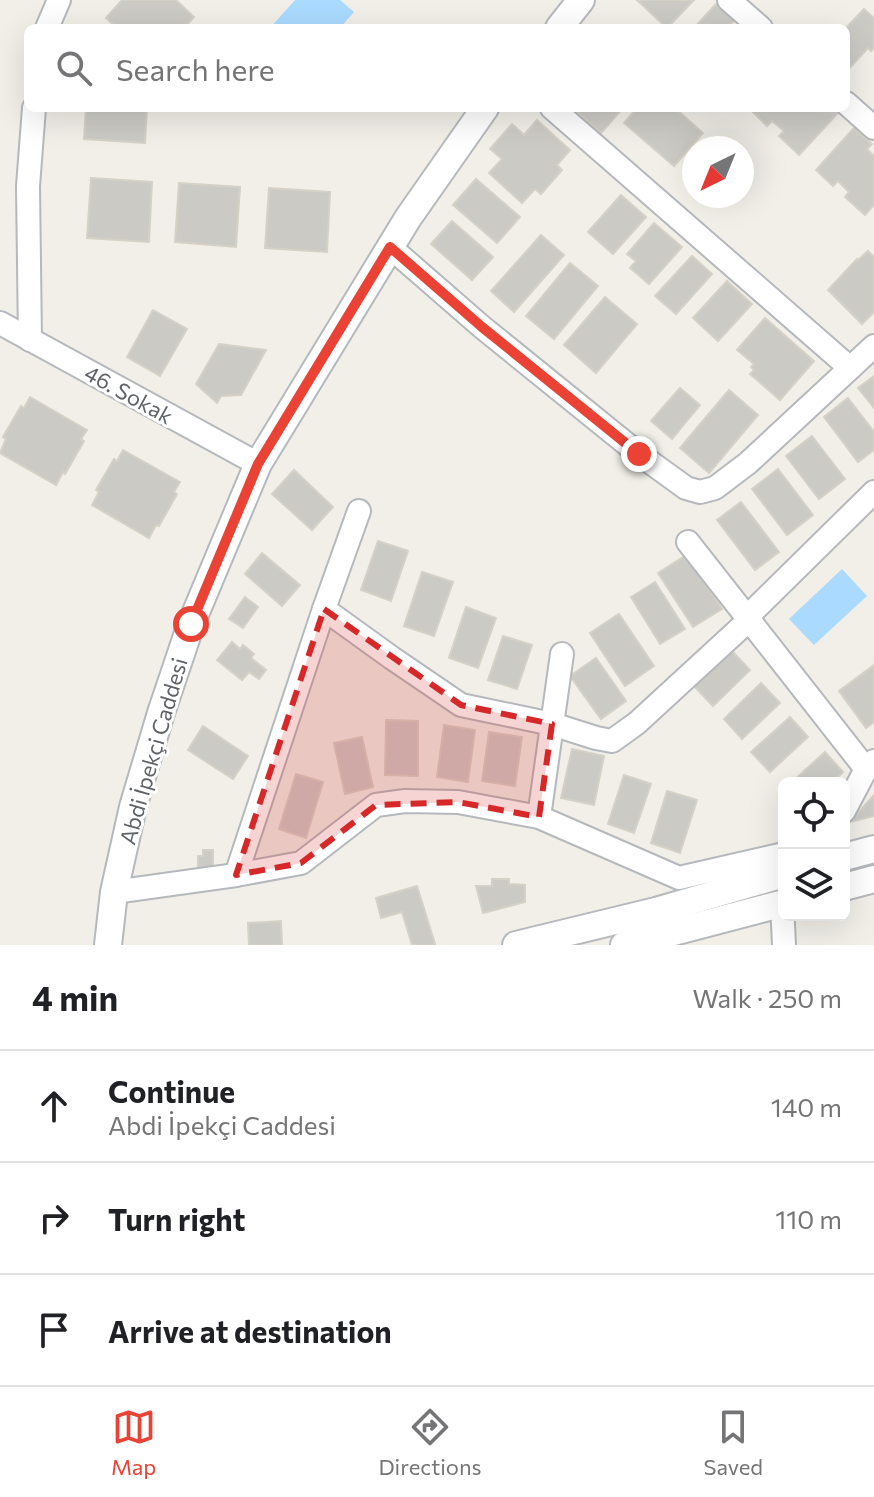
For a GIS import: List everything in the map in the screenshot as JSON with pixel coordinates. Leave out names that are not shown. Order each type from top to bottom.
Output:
[{"type":"street","points":[[49,24],[59,0]]},
{"type":"street","points":[[562,24],[581,0]]},
{"type":"street","points":[[729,0],[756,24]]},
{"type":"street","points":[[850,107],[874,128]]},
{"type":"street","points":[[30,340],[28,186],[34,112]]},
{"type":"street","name":"Abdi İpekçi Caddesi","points":[[108,945],[114,892],[133,807],[161,713],[191,624],[258,464],[390,247],[482,112]]},
{"type":"street","points":[[557,112],[850,368]]},
{"type":"street","points":[[390,247],[482,327],[639,454],[686,488],[700,492],[715,488],[727,480],[874,346]]},
{"type":"street","name":"46. Sokak","points":[[0,323],[258,464]]},
{"type":"street","points":[[324,609],[461,705],[552,724],[612,741],[637,723],[748,618],[874,492]]},
{"type":"street","points":[[236,875],[359,511]]},
{"type":"street","points":[[688,542],[870,765],[850,800]]},
{"type":"street","points":[[539,817],[562,654]]},
{"type":"street","points":[[114,892],[301,863],[376,805],[405,801],[458,802],[539,817],[679,878],[778,855]]},
{"type":"street","points":[[850,855],[874,849]]},
{"type":"street","points":[[516,945],[656,911],[778,876]]},
{"type":"street","points":[[850,885],[874,879]]},
{"type":"street","points":[[624,945],[778,904]]},
{"type":"street","points":[[783,921],[784,945]]},
{"type":"highlighted area","points":[[324,609],[461,705],[552,724],[539,817],[458,802],[376,805],[301,863],[236,875]]},
{"type":"water","points":[[295,0],[340,0],[354,12],[344,24],[274,24]]},
{"type":"water","points":[[842,569],[867,596],[814,645],[789,619]]},
{"type":"building","points":[[122,0],[176,0],[194,17],[188,24],[113,24],[106,18]]},
{"type":"building","points":[[637,0],[694,0],[671,24],[663,24]]},
{"type":"building","points":[[716,4],[735,20],[731,24],[698,24]]},
{"type":"building","points":[[864,9],[874,18],[874,48],[871,51],[868,48],[850,68],[850,24]]},
{"type":"building","points":[[86,112],[147,112],[145,143],[84,139]]},
{"type":"building","points":[[577,112],[619,112],[601,133]]},
{"type":"building","points":[[634,112],[679,112],[703,133],[700,136],[682,136],[682,157],[674,166],[624,123]]},
{"type":"building","points":[[753,112],[838,113],[799,155],[779,136],[784,131],[772,121],[767,126]]},
{"type":"building","points":[[537,120],[570,150],[557,165],[562,170],[541,194],[535,189],[522,203],[489,173],[502,159],[490,149],[512,124],[524,135]]},
{"type":"building","points":[[854,128],[872,144],[867,149],[874,156],[874,205],[865,215],[845,197],[849,192],[838,181],[833,186],[816,170]]},
{"type":"building","points":[[91,178],[152,182],[149,242],[87,238]]},
{"type":"building","points":[[476,179],[520,217],[497,243],[453,205]]},
{"type":"building","points":[[179,183],[240,187],[236,247],[175,242]]},
{"type":"building","points":[[269,188],[330,192],[327,252],[265,248]]},
{"type":"building","points":[[621,195],[646,217],[613,254],[588,232]]},
{"type":"building","points":[[452,221],[493,257],[472,280],[431,244]]},
{"type":"building","points":[[654,223],[682,247],[649,284],[630,268],[636,261],[627,254]]},
{"type":"building","points":[[541,235],[564,255],[514,312],[491,291]]},
{"type":"building","points":[[868,251],[874,257],[874,312],[862,324],[828,290]]},
{"type":"building","points":[[692,256],[712,274],[676,314],[655,296]]},
{"type":"building","points":[[570,263],[598,286],[554,339],[526,316]]},
{"type":"building","points":[[727,281],[752,304],[718,341],[693,318]]},
{"type":"building","points":[[605,297],[637,324],[596,373],[564,345]]},
{"type":"building","points":[[153,310],[187,329],[160,376],[127,357]]},
{"type":"building","points":[[765,318],[814,361],[780,400],[750,374],[754,364],[737,350]]},
{"type":"building","points":[[219,344],[266,350],[241,395],[221,396],[217,403],[196,384]]},
{"type":"building","points":[[874,376],[874,408],[858,388]]},
{"type":"building","points":[[680,388],[700,405],[672,439],[651,421]]},
{"type":"building","points":[[729,390],[758,415],[709,473],[680,448]]},
{"type":"building","points":[[30,397],[87,430],[81,439],[84,441],[56,485],[0,453],[6,439],[3,437],[21,406],[24,408]]},
{"type":"building","points":[[848,398],[874,432],[874,450],[858,462],[824,417]]},
{"type":"building","points":[[812,436],[845,479],[819,499],[786,456]]},
{"type":"building","points":[[123,450],[180,482],[174,492],[177,494],[149,538],[92,505],[99,492],[96,490],[114,459],[117,461]]},
{"type":"building","points":[[778,469],[813,515],[787,535],[752,489]]},
{"type":"building","points":[[294,470],[333,507],[312,530],[272,494]]},
{"type":"building","points":[[741,502],[779,552],[755,570],[717,520]]},
{"type":"building","points":[[378,541],[408,551],[391,601],[361,590]]},
{"type":"building","points":[[262,553],[300,585],[282,606],[245,574]]},
{"type":"building","points":[[686,555],[722,609],[693,627],[658,573]]},
{"type":"building","points":[[422,572],[453,582],[434,636],[404,626]]},
{"type":"building","points":[[655,582],[685,629],[660,644],[631,597]]},
{"type":"building","points":[[245,597],[258,607],[243,628],[229,619]]},
{"type":"building","points":[[466,607],[496,618],[478,668],[449,658]]},
{"type":"building","points":[[619,614],[654,666],[625,686],[590,633]]},
{"type":"building","points":[[503,636],[532,645],[517,689],[488,680]]},
{"type":"building","points":[[232,642],[240,649],[243,645],[254,654],[251,658],[266,670],[259,679],[249,672],[242,680],[217,660]]},
{"type":"building","points":[[730,649],[750,670],[713,706],[692,684]]},
{"type":"building","points":[[596,658],[626,701],[601,719],[570,676]]},
{"type":"building","points":[[874,665],[874,722],[866,728],[839,691]]},
{"type":"building","points":[[761,683],[780,703],[742,739],[724,719]]},
{"type":"building","points":[[790,717],[808,737],[770,772],[751,752]]},
{"type":"building","points":[[386,720],[418,721],[418,776],[385,775]]},
{"type":"building","points":[[444,725],[475,730],[468,782],[437,777]]},
{"type":"building","points":[[203,726],[248,756],[233,779],[188,750]]},
{"type":"building","points":[[489,732],[522,737],[515,786],[482,781]]},
{"type":"building","points":[[362,737],[373,787],[345,794],[334,743]]},
{"type":"building","points":[[572,749],[604,756],[594,805],[561,798]]},
{"type":"building","points":[[825,752],[843,772],[838,777],[798,777]]},
{"type":"building","points":[[296,774],[323,782],[306,838],[279,829]]},
{"type":"building","points":[[624,775],[651,784],[634,833],[608,824]]},
{"type":"building","points":[[667,791],[697,800],[680,853],[651,843]]},
{"type":"building","points":[[874,795],[874,816],[850,822]]},
{"type":"building","points":[[203,850],[213,850],[213,868],[198,868],[198,856],[203,856]]},
{"type":"building","points":[[492,879],[509,879],[509,884],[525,885],[525,902],[483,913],[476,886],[492,886]]},
{"type":"building","points":[[417,886],[435,944],[412,945],[402,912],[381,918],[376,898]]},
{"type":"building","points":[[281,921],[282,945],[249,945],[248,923]]},
{"type":"route","points":[[191,624],[258,464],[390,247],[482,327],[639,454]]}]
